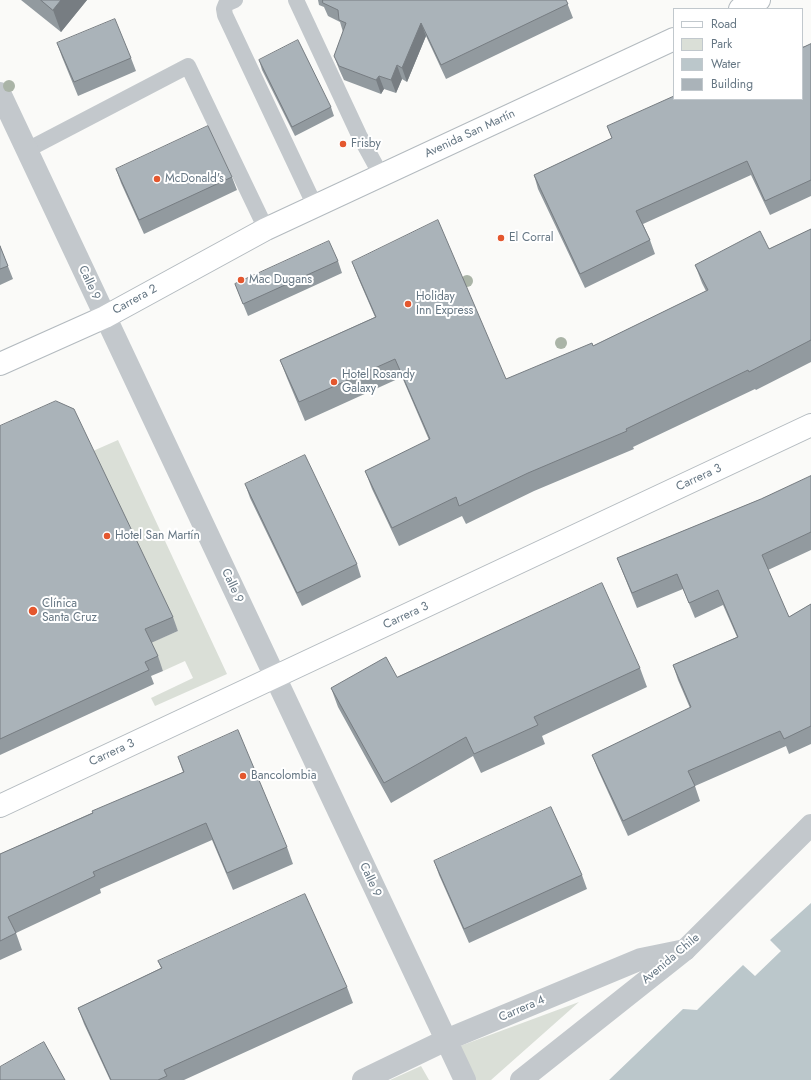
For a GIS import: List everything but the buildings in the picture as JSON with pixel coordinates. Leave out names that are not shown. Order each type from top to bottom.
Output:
[{"type":"main road","points":[[742,8],[759,0]]},
{"type":"main road","name":"Avenida San Martín","points":[[266,229],[673,40]]},
{"type":"main road","name":"Carrera 2","points":[[0,364],[105,317],[266,229]]},
{"type":"main road","name":"Carrera 3","points":[[0,806],[811,425]]},
{"type":"street","name":"Calle 9","points":[[0,93],[465,1080]]},
{"type":"street","name":"Avenida Chile","points":[[521,1080],[685,950],[811,825]]},
{"type":"street","name":"Carrera 4","points":[[363,1080],[446,1040],[642,959],[685,950]]},
{"type":"lane","points":[[235,0],[226,4],[224,9],[225,15],[315,206]]},
{"type":"lane","points":[[296,0],[359,135],[381,175]]},
{"type":"lane","points":[[27,150],[188,66],[266,229]]},
{"type":"green space","points":[[118,440],[227,674],[155,706],[151,698],[193,678],[185,661],[163,671],[150,643],[178,631],[93,451]]},
{"type":"green space","points":[[579,1002],[491,1080],[469,1080],[452,1049]]},
{"type":"green space","points":[[421,1066],[429,1080],[390,1080]]},
{"type":"water","points":[[811,903],[811,1080],[609,1080],[683,1009],[697,1010],[743,965],[755,976],[781,951],[770,940]]},
{"type":"place","name":"Frisby","points":[[343,144]]},
{"type":"place","name":"McDonald's","points":[[157,179]]},
{"type":"place","name":"El Corral","points":[[501,238]]},
{"type":"place","name":"Mac Dugans","points":[[241,280]]},
{"type":"place","name":"Holiday Inn Express","points":[[408,304]]},
{"type":"place","name":"Hotel Rosandy Galaxy","points":[[334,382]]},
{"type":"place","name":"Hotel San Martín","points":[[107,536]]},
{"type":"place","name":"Clínica Santa Cruz","points":[[33,611]]},
{"type":"place","name":"Bancolombia","points":[[243,776]]}]
